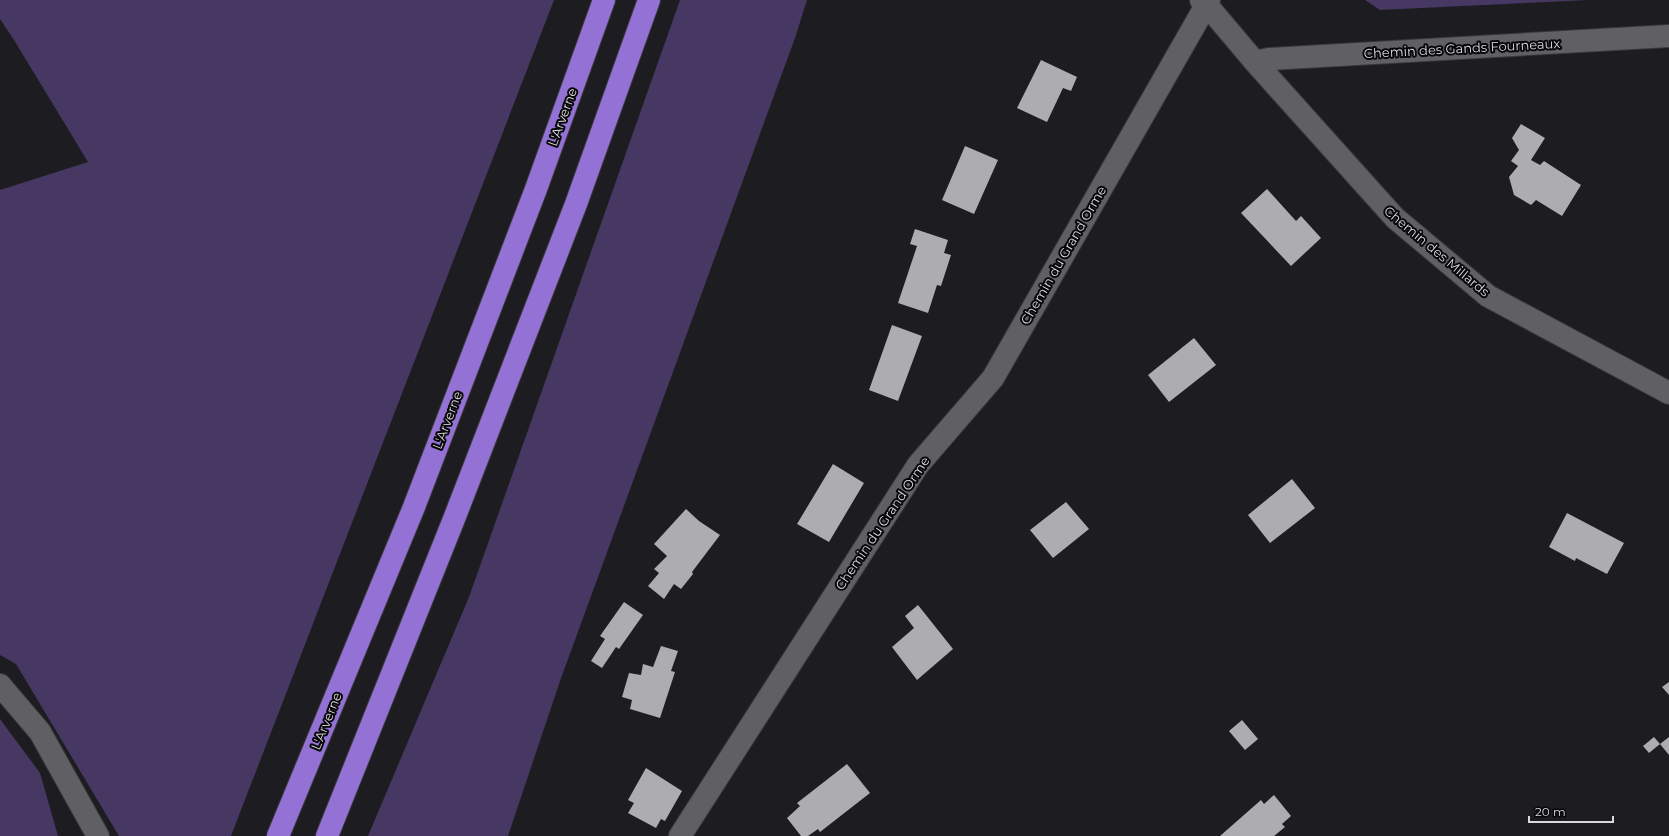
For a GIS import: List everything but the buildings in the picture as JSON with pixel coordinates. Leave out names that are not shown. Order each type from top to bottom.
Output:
[{"type":"highway","name":"L'Arverne","points":[[278,836],[414,507],[536,189],[604,0]]},
{"type":"highway","points":[[327,836],[454,519],[576,204],[649,0]]},
{"type":"street","name":"Chemin des Millards","points":[[1205,1],[1255,62],[1395,218],[1488,296],[1669,393]]},
{"type":"street","name":"Chemin du Grand Orme","points":[[680,836],[918,465],[993,378],[1205,1]]},
{"type":"street","name":"Chemin des Gands Fourneaux","points":[[1255,62],[1269,59],[1669,36]]},
{"type":"street","points":[[0,684],[40,732],[98,836]]},
{"type":"shaded area","points":[[0,0],[554,0],[231,836],[119,836],[16,664],[0,655],[0,190],[88,162],[0,19]]},
{"type":"shaded area","points":[[680,0],[807,0],[795,38],[560,681],[508,836],[368,836],[469,597]]},
{"type":"shaded area","points":[[1365,0],[1589,0],[1380,10]]},
{"type":"shaded area","points":[[0,719],[40,773],[58,836],[0,836]]}]
